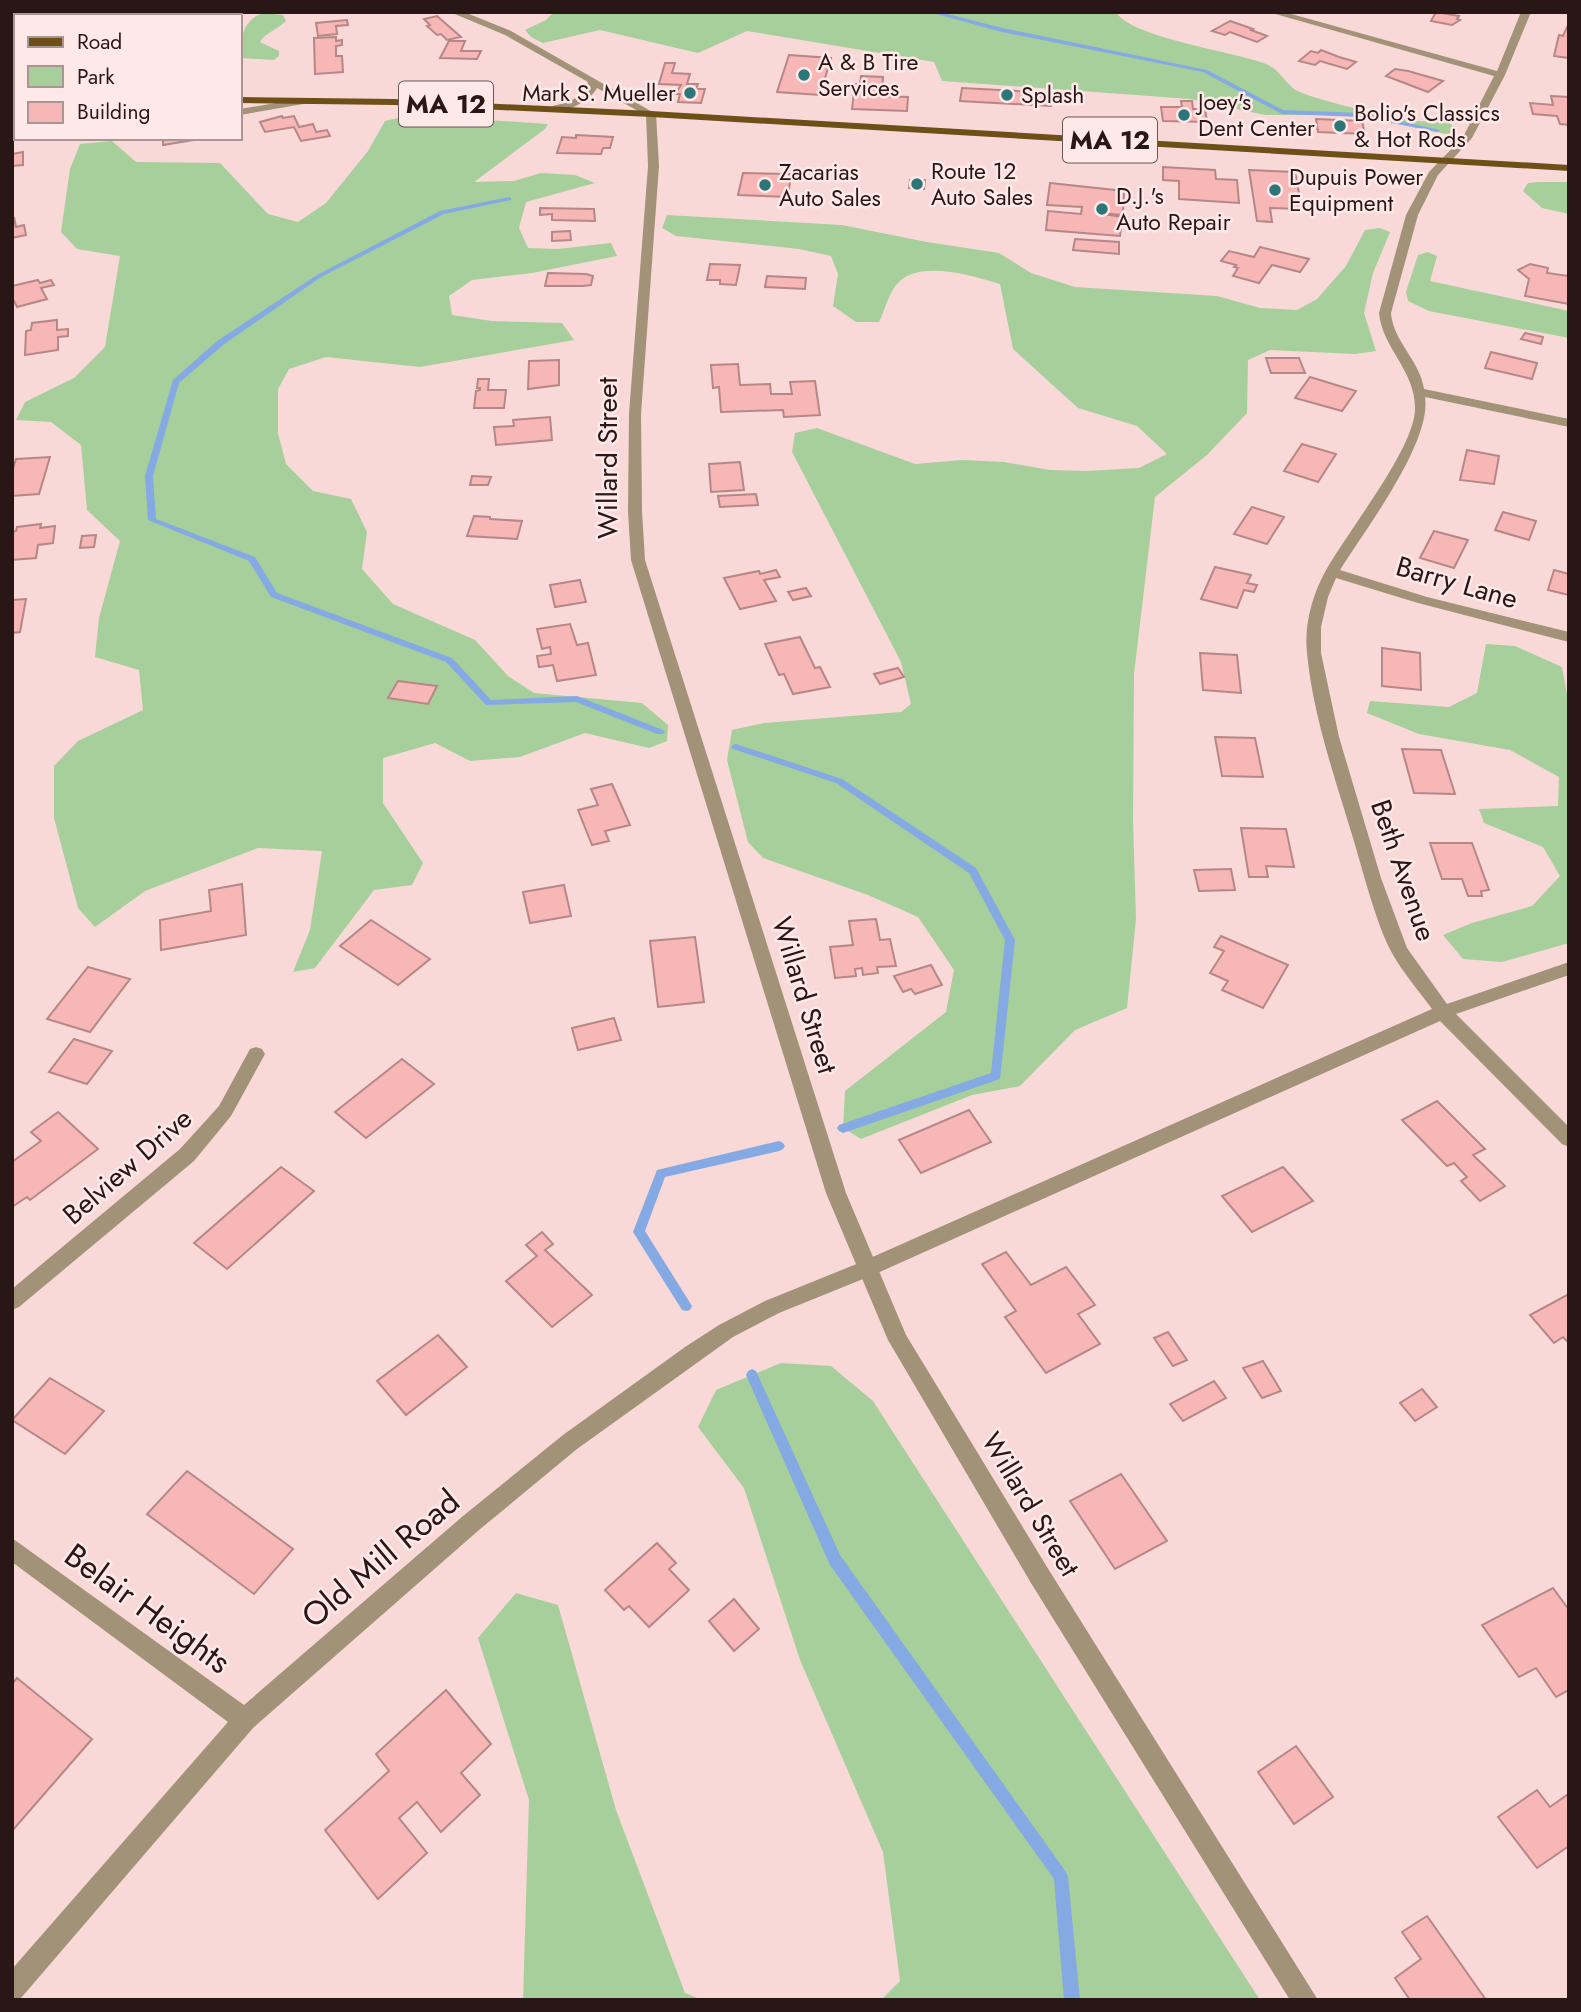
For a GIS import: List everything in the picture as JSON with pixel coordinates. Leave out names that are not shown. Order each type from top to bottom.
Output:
[{"type":"main road","name":"MA 12","points":[[242,100],[651,114],[1569,168]]},
{"type":"street","points":[[455,12],[508,33],[651,114]]},
{"type":"street","points":[[1273,12],[1500,75]]},
{"type":"street","points":[[1526,12],[1500,75],[1467,138],[1433,174],[1412,215],[1385,313],[1386,326],[1416,378],[1420,392],[1569,423]]},
{"type":"street","points":[[550,110],[587,96],[593,88],[593,82]]},
{"type":"street","points":[[242,112],[306,101]]},
{"type":"street","name":"Willard Street","points":[[651,114],[654,170],[640,297],[633,466],[638,560],[836,1193],[898,1340],[1010,1528],[1305,2000]]},
{"type":"street","name":"Beth Avenue","points":[[1420,392],[1421,411],[1410,446],[1332,572],[1321,597],[1314,627],[1314,654],[1331,737],[1373,878],[1399,950],[1443,1012],[1569,1139]]},
{"type":"street","name":"Barry Lane","points":[[1332,572],[1423,600],[1569,637]]},
{"type":"street","points":[[866,1269],[1443,1012],[1569,968]]},
{"type":"street","name":"Belview Drive","points":[[12,1301],[187,1155],[225,1111],[256,1054]]},
{"type":"street","name":"Old Mill Road","points":[[12,1989],[245,1720],[471,1523],[570,1442],[726,1331],[772,1307],[866,1269]]},
{"type":"street","name":"Belair Heights","points":[[12,1549],[245,1720]]},
{"type":"green space","points":[[554,12],[1116,12],[1126,21],[1162,37],[1271,66],[1294,89],[1316,98],[1408,120],[1445,119],[1454,127],[1450,135],[1385,120],[1342,115],[1265,115],[1190,99],[942,81],[934,62],[747,31],[698,53],[600,30],[543,43],[531,37],[525,30],[546,20]]},
{"type":"green space","points":[[263,13],[283,15],[286,21],[260,42],[279,51],[279,56],[274,60],[242,58],[244,31],[256,16]]},
{"type":"green space","points":[[411,115],[548,124],[474,182],[514,181],[541,173],[575,175],[595,183],[526,202],[519,228],[528,248],[558,249],[611,243],[617,256],[532,273],[472,280],[449,296],[452,315],[492,321],[562,323],[574,340],[420,367],[326,357],[289,369],[278,389],[278,433],[286,464],[313,491],[351,499],[367,532],[362,569],[393,604],[475,640],[508,676],[534,693],[642,703],[668,725],[667,741],[649,748],[585,733],[520,757],[470,761],[435,743],[383,758],[383,803],[423,863],[412,885],[374,890],[315,968],[293,972],[310,930],[322,851],[258,848],[145,891],[95,927],[78,908],[54,818],[54,766],[78,741],[143,710],[139,670],[95,657],[99,618],[120,541],[87,510],[81,445],[51,422],[16,420],[25,402],[74,378],[105,347],[120,256],[77,249],[61,232],[70,169],[80,144],[112,141],[136,162],[220,163],[268,214],[298,222],[326,203],[368,151],[385,121]]},
{"type":"green space","points":[[1569,182],[1569,214],[1542,208],[1523,191],[1528,183]]},
{"type":"green space","points":[[667,215],[842,225],[999,253],[1031,273],[1075,287],[1217,296],[1260,308],[1297,310],[1317,299],[1346,266],[1365,230],[1380,228],[1390,232],[1373,273],[1364,313],[1376,351],[1355,354],[1270,350],[1248,360],[1247,413],[1207,455],[1155,497],[1134,674],[1133,821],[1136,919],[1127,1008],[1075,1030],[1020,1086],[972,1095],[861,1139],[843,1128],[845,1091],[946,1012],[954,970],[918,917],[868,895],[763,858],[748,842],[727,760],[732,730],[764,723],[901,712],[911,704],[901,662],[792,452],[795,433],[817,428],[915,464],[962,460],[1004,462],[1050,470],[1086,471],[1139,468],[1167,454],[1137,426],[1078,408],[1013,349],[1000,284],[948,272],[920,272],[899,282],[890,295],[879,322],[856,322],[833,306],[838,274],[831,256],[799,249],[676,236],[662,228]]},
{"type":"green space","points":[[1428,252],[1437,256],[1430,281],[1569,311],[1569,338],[1429,311],[1408,301],[1406,292],[1418,255]]},
{"type":"green space","points":[[1486,644],[1515,646],[1562,667],[1569,705],[1569,943],[1502,962],[1463,959],[1443,935],[1472,923],[1532,906],[1560,876],[1543,847],[1484,823],[1479,809],[1558,806],[1559,777],[1510,750],[1419,734],[1367,713],[1370,701],[1449,707],[1477,693]]},
{"type":"green space","points":[[781,1363],[831,1366],[873,1401],[1260,2000],[881,2000],[900,1981],[883,1852],[800,1660],[744,1488],[698,1427],[716,1390]]},
{"type":"green space","points":[[516,1593],[558,1605],[616,1810],[685,1993],[702,2000],[523,2000],[529,1800],[478,1638]]},
{"type":"building","points":[[1436,12],[1459,16],[1457,19],[1460,20],[1452,25],[1431,21]]},
{"type":"building","points":[[437,16],[461,37],[447,40],[441,34],[437,35],[424,19]]},
{"type":"building","points":[[347,20],[348,25],[336,26],[337,34],[318,36],[316,23]]},
{"type":"building","points":[[1230,21],[1267,36],[1257,42],[1230,32],[1225,35],[1212,31]]},
{"type":"building","points":[[1567,27],[1569,58],[1554,56],[1559,35],[1563,36]]},
{"type":"building","points":[[336,37],[336,41],[342,40],[342,45],[336,46],[336,56],[342,56],[343,72],[315,74],[314,38]]},
{"type":"building","points":[[449,41],[465,41],[461,51],[481,51],[477,59],[440,58]]},
{"type":"building","points":[[1321,50],[1356,62],[1347,69],[1320,61],[1315,65],[1299,61],[1311,51],[1318,53]]},
{"type":"building","name":"A & B Tire Services","points":[[789,55],[831,58],[820,95],[777,92]]},
{"type":"building","points":[[665,63],[675,63],[672,73],[690,74],[687,84],[698,84],[696,89],[705,89],[701,103],[678,102],[680,94],[675,94],[681,85],[659,84]]},
{"type":"building","points":[[1395,69],[1443,81],[1428,92],[1386,76]]},
{"type":"building","points":[[861,76],[883,77],[882,91],[879,91],[878,96],[908,97],[907,111],[852,109],[855,84],[860,84]]},
{"type":"building","name":"Splash","points":[[962,88],[1052,93],[1051,106],[960,101]]},
{"type":"building","points":[[1551,96],[1569,97],[1569,125],[1560,124],[1557,116],[1533,114],[1530,103],[1553,105]]},
{"type":"building","name":"Joey's Dent Center","points":[[1181,101],[1192,101],[1193,109],[1205,109],[1207,122],[1163,121],[1161,107],[1182,107]]},
{"type":"building","points":[[294,116],[299,127],[313,124],[316,132],[327,130],[330,136],[301,141],[294,127],[265,132],[260,122]]},
{"type":"building","name":"Bolio's Classics & Hot Rods","points":[[1316,119],[1362,121],[1365,134],[1318,132]]},
{"type":"building","points":[[576,135],[613,137],[610,148],[603,148],[601,154],[557,153],[562,137],[576,138]]},
{"type":"building","points":[[163,140],[194,140],[163,145]]},
{"type":"building","points":[[23,152],[23,165],[12,166],[12,154]]},
{"type":"building","points":[[1163,167],[1215,170],[1216,179],[1237,180],[1239,203],[1179,199],[1179,181],[1163,180]]},
{"type":"building","name":"Dupuis Power Equipment","points":[[1249,170],[1295,172],[1302,209],[1270,208],[1272,222],[1257,221]]},
{"type":"building","name":"Zacarias Auto Sales","points":[[743,173],[791,174],[788,197],[738,195]]},
{"type":"building","name":"Route 12 Auto Sales","points":[[910,180],[925,180],[924,189],[909,188]]},
{"type":"building","name":"D.J.'s Auto Repair","points":[[1050,183],[1124,191],[1123,215],[1097,213],[1122,217],[1120,236],[1046,230],[1048,211],[1081,214],[1082,207],[1047,205]]},
{"type":"building","points":[[540,208],[594,209],[595,221],[552,220],[552,214],[540,215]]},
{"type":"building","points":[[14,217],[16,227],[24,225],[26,235],[12,238]]},
{"type":"building","points":[[570,231],[571,240],[552,241],[552,232]]},
{"type":"building","points":[[1075,239],[1119,242],[1119,254],[1073,250]]},
{"type":"building","points":[[1260,247],[1309,259],[1300,272],[1272,265],[1259,283],[1233,276],[1238,268],[1234,267],[1236,265],[1221,261],[1229,251],[1254,257]]},
{"type":"building","points":[[710,264],[740,265],[736,285],[720,284],[720,280],[707,280]]},
{"type":"building","points":[[1530,264],[1548,268],[1547,273],[1569,276],[1569,304],[1525,296],[1529,279],[1518,270]]},
{"type":"building","points":[[548,273],[593,276],[591,285],[545,286]]},
{"type":"building","points":[[767,276],[806,278],[805,289],[765,287]]},
{"type":"building","points":[[38,280],[40,283],[51,280],[54,285],[41,288],[47,299],[17,307],[12,297],[12,286]]},
{"type":"building","points":[[57,320],[57,330],[68,329],[68,336],[58,337],[58,350],[25,355],[26,331],[31,330],[32,323]]},
{"type":"building","points":[[1525,333],[1543,337],[1541,344],[1521,339]]},
{"type":"building","points":[[1491,352],[1537,363],[1532,379],[1485,368]]},
{"type":"building","points":[[1266,358],[1299,358],[1305,373],[1271,373]]},
{"type":"building","points":[[559,360],[559,385],[528,389],[529,361]]},
{"type":"building","points":[[738,364],[740,385],[770,384],[771,394],[792,394],[790,382],[815,381],[820,415],[784,417],[783,410],[721,412],[719,387],[713,388],[711,365]]},
{"type":"building","points":[[1310,377],[1356,391],[1342,411],[1295,398]]},
{"type":"building","points":[[478,379],[489,379],[488,390],[506,390],[504,408],[474,408],[476,391],[480,390],[477,388]]},
{"type":"building","points":[[550,417],[552,440],[496,445],[494,427],[514,426],[513,420]]},
{"type":"building","points":[[1302,444],[1336,454],[1318,482],[1284,471]]},
{"type":"building","points":[[1467,450],[1499,456],[1494,484],[1460,480]]},
{"type":"building","points":[[50,457],[39,494],[12,496],[12,472],[16,459]]},
{"type":"building","points":[[740,462],[744,490],[711,492],[709,464]]},
{"type":"building","points":[[472,476],[491,477],[488,485],[470,485]]},
{"type":"building","points":[[756,494],[758,505],[720,507],[718,496]]},
{"type":"building","points":[[1252,507],[1284,517],[1267,544],[1234,534]]},
{"type":"building","points":[[1503,512],[1536,521],[1529,540],[1495,530]]},
{"type":"building","points":[[474,516],[522,521],[517,539],[467,536]]},
{"type":"building","points":[[41,524],[40,528],[55,526],[53,543],[38,545],[36,558],[12,560],[12,532],[16,531],[17,527]]},
{"type":"building","points":[[1434,531],[1468,540],[1454,568],[1420,558]]},
{"type":"building","points":[[96,535],[94,547],[80,548],[82,536]]},
{"type":"building","points":[[1215,567],[1251,575],[1247,583],[1257,585],[1254,592],[1244,590],[1237,608],[1201,599]]},
{"type":"building","points":[[776,570],[780,577],[764,580],[776,601],[740,609],[724,578]]},
{"type":"building","points":[[1554,570],[1569,574],[1569,595],[1548,590]]},
{"type":"building","points":[[580,580],[586,602],[555,607],[550,585]]},
{"type":"building","points":[[806,588],[811,596],[793,600],[788,592]]},
{"type":"building","points":[[26,599],[20,632],[12,633],[12,600]]},
{"type":"building","points":[[570,624],[577,645],[588,643],[596,675],[557,681],[553,665],[539,667],[537,656],[551,654],[550,647],[542,649],[537,629]]},
{"type":"building","points":[[800,637],[815,668],[820,667],[830,687],[793,694],[784,674],[779,675],[765,644]]},
{"type":"building","points":[[1382,648],[1420,653],[1421,690],[1382,686]]},
{"type":"building","points":[[1200,653],[1237,655],[1241,693],[1203,690]]},
{"type":"building","points":[[898,668],[904,677],[880,684],[874,674]]},
{"type":"building","points":[[398,681],[437,686],[428,704],[388,698]]},
{"type":"building","points":[[1215,737],[1255,738],[1263,777],[1222,776]]},
{"type":"building","points":[[1402,749],[1441,750],[1455,794],[1414,793]]},
{"type":"building","points":[[612,784],[630,825],[605,831],[609,841],[592,845],[578,810],[598,805],[591,789]]},
{"type":"building","points":[[1241,828],[1286,829],[1294,867],[1266,866],[1268,877],[1249,877]]},
{"type":"building","points":[[1430,843],[1472,843],[1489,890],[1481,891],[1482,896],[1468,896],[1462,879],[1442,879]]},
{"type":"building","points":[[1231,869],[1235,890],[1199,891],[1194,870]]},
{"type":"building","points":[[242,884],[246,935],[161,950],[160,920],[211,911],[209,890]]},
{"type":"building","points":[[564,885],[571,916],[530,923],[523,892]]},
{"type":"building","points":[[876,919],[880,940],[890,939],[896,966],[877,967],[878,973],[863,975],[862,968],[855,969],[856,976],[835,978],[830,947],[853,945],[849,921]]},
{"type":"building","points":[[371,920],[430,959],[398,985],[340,946]]},
{"type":"building","points":[[1221,936],[1288,965],[1263,1008],[1222,990],[1228,981],[1210,973],[1224,951],[1214,947]]},
{"type":"building","points":[[695,937],[704,1002],[658,1007],[650,941]]},
{"type":"building","points":[[931,965],[942,985],[915,994],[911,989],[903,992],[894,976]]},
{"type":"building","points":[[88,967],[130,979],[90,1032],[47,1019]]},
{"type":"building","points":[[614,1018],[621,1040],[578,1050],[572,1028]]},
{"type":"building","points":[[74,1039],[112,1051],[87,1084],[49,1072]]},
{"type":"building","points":[[402,1059],[434,1084],[366,1138],[335,1112]]},
{"type":"building","points":[[1437,1101],[1485,1149],[1473,1155],[1505,1186],[1480,1201],[1461,1181],[1467,1177],[1454,1163],[1447,1166],[1402,1120]]},
{"type":"building","points":[[969,1110],[991,1142],[921,1173],[899,1140]]},
{"type":"building","points":[[58,1112],[98,1149],[30,1200],[27,1197],[12,1207],[12,1162],[41,1141],[31,1132]]},
{"type":"building","points":[[281,1167],[314,1191],[227,1269],[194,1243]]},
{"type":"building","points":[[1283,1167],[1313,1201],[1252,1232],[1222,1196]]},
{"type":"building","points":[[542,1232],[553,1244],[545,1250],[592,1295],[552,1327],[506,1281],[537,1256],[526,1245]]},
{"type":"building","points":[[1006,1252],[1031,1285],[1066,1267],[1095,1305],[1078,1314],[1100,1344],[1046,1373],[1005,1317],[1016,1311],[982,1264]]},
{"type":"building","points":[[1569,1294],[1569,1343],[1563,1337],[1554,1343],[1530,1315]]},
{"type":"building","points":[[1168,1332],[1187,1360],[1173,1366],[1154,1338]]},
{"type":"building","points":[[438,1335],[467,1367],[406,1415],[377,1381]]},
{"type":"building","points":[[1263,1361],[1281,1391],[1262,1398],[1243,1368]]},
{"type":"building","points":[[50,1378],[104,1411],[65,1454],[12,1420]]},
{"type":"building","points":[[1214,1381],[1226,1398],[1183,1421],[1170,1404]]},
{"type":"building","points":[[1422,1389],[1437,1407],[1415,1421],[1400,1403]]},
{"type":"building","points":[[187,1471],[293,1549],[254,1594],[147,1514]]},
{"type":"building","points":[[1121,1474],[1167,1541],[1115,1569],[1070,1501]]},
{"type":"building","points":[[657,1543],[676,1563],[669,1569],[689,1590],[649,1627],[629,1606],[624,1610],[605,1590]]},
{"type":"building","points":[[1553,1588],[1569,1610],[1569,1690],[1556,1697],[1536,1668],[1519,1677],[1482,1625]]},
{"type":"building","points":[[734,1599],[759,1629],[734,1651],[709,1621]]},
{"type":"building","points":[[17,1678],[92,1739],[12,1831],[12,1684]]},
{"type":"building","points":[[446,1690],[491,1744],[461,1773],[480,1795],[441,1832],[417,1802],[399,1818],[427,1853],[378,1899],[325,1830],[389,1771],[376,1754]]},
{"type":"building","points":[[1296,1746],[1333,1797],[1294,1824],[1258,1772]]},
{"type":"building","points":[[1537,1790],[1550,1807],[1567,1795],[1569,1798],[1569,1846],[1537,1868],[1498,1817]]},
{"type":"building","points":[[1427,1916],[1486,2000],[1410,2000],[1395,1978],[1421,1959],[1402,1932]]},
{"type":"waterway","points":[[932,12],[1002,30],[1205,71],[1282,112],[1362,115],[1437,130]]},
{"type":"waterway","points":[[509,199],[442,212],[319,276],[220,343],[176,382],[149,476],[152,520],[252,559],[274,595],[449,660],[489,703],[577,699],[660,732]]},
{"type":"waterway","points":[[736,747],[839,781],[973,871],[1010,940],[996,1076],[843,1128]]},
{"type":"waterway","points":[[686,1306],[639,1232],[661,1173],[779,1146]]},
{"type":"waterway","points":[[752,1375],[835,1560],[1061,1877],[1072,2000]]},
{"type":"place","name":"A & B Tire Services","points":[[804,75]]},
{"type":"place","name":"Mark S. Mueller","points":[[690,93]]},
{"type":"place","name":"Splash","points":[[1007,95]]},
{"type":"place","name":"Joey's Dent Center","points":[[1184,115]]},
{"type":"place","name":"Bolio's Classics & Hot Rods","points":[[1340,126]]},
{"type":"place","name":"Route 12 Auto Sales","points":[[917,184]]},
{"type":"place","name":"Zacarias Auto Sales","points":[[765,185]]},
{"type":"place","name":"Dupuis Power Equipment","points":[[1275,190]]},
{"type":"place","name":"D.J.'s Auto Repair","points":[[1102,209]]}]
